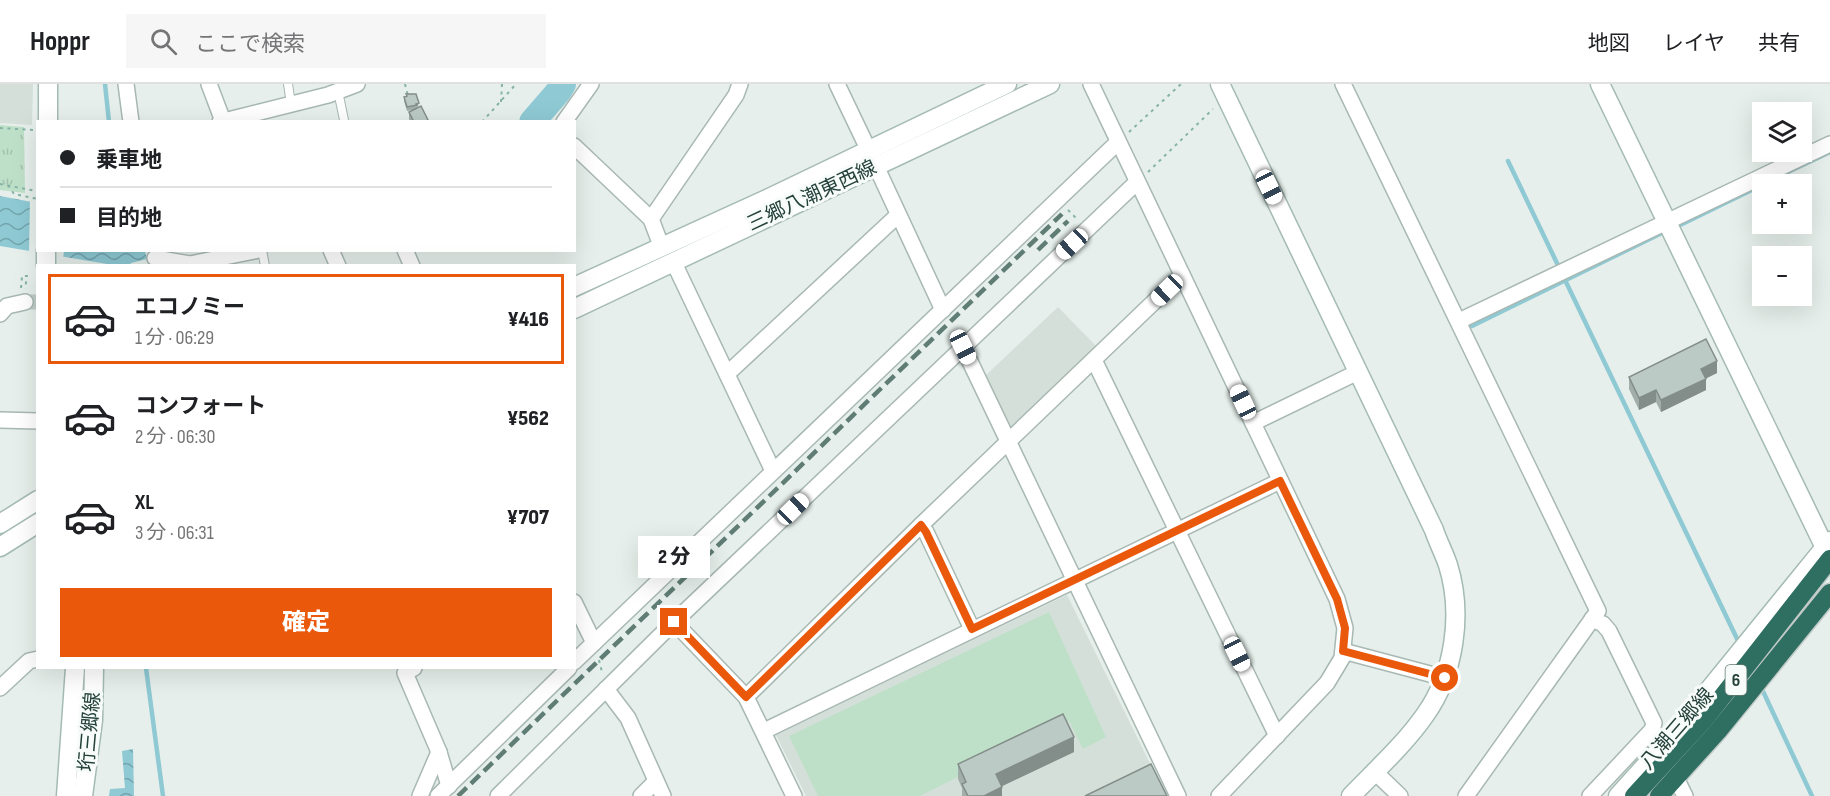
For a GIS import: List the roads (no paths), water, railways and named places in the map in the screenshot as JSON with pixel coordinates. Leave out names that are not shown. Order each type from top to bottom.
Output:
[{"type":"highway","name":"6","points":[[1634,796],[1704,720],[1829,551]]},
{"type":"highway","name":"6","points":[[1659,796],[1718,731],[1830,593]]},
{"type":"street","points":[[48,84],[48,120]]},
{"type":"street","points":[[126,84],[131,120]]},
{"type":"street","points":[[209,84],[222,120]]},
{"type":"street","points":[[226,120],[291,104],[338,87],[357,84]]},
{"type":"street","points":[[565,120],[591,84]]},
{"type":"street","points":[[651,219],[736,95],[740,84]]},
{"type":"street","points":[[837,84],[943,310]]},
{"type":"street","name":"三郷八潮東西線","points":[[576,308],[674,263],[1007,84]]},
{"type":"street","name":"三郷八潮東西線","points":[[576,286],[1050,84]]},
{"type":"street","points":[[1091,84],[1337,599],[1345,628],[1342,658],[1327,683],[1219,796]]},
{"type":"street","points":[[1220,84],[1429,520],[1448,566],[1454,595],[1452,654],[1443,685],[1426,714],[1405,740],[1351,796]]},
{"type":"street","points":[[1344,84],[1598,611],[1466,796]]},
{"type":"street","points":[[1600,84],[1829,551]]},
{"type":"street","points":[[576,660],[1118,142]]},
{"type":"street","points":[[1459,321],[1830,144]]},
{"type":"street","points":[[576,148],[651,219],[662,248]]},
{"type":"street","points":[[498,796],[674,622],[1137,182]]},
{"type":"street","points":[[727,374],[898,214]]},
{"type":"street","points":[[154,258],[190,264],[251,252]]},
{"type":"street","points":[[674,263],[773,471]]},
{"type":"street","points":[[746,697],[921,525],[1182,275]]},
{"type":"street","points":[[2,305],[23,296]]},
{"type":"street","points":[[963,347],[1178,796]]},
{"type":"street","points":[[1094,360],[1276,736]]},
{"type":"street","points":[[1253,423],[1358,372]]},
{"type":"street","points":[[0,420],[36,420]]},
{"type":"street","points":[[764,731],[1280,481]]},
{"type":"street","points":[[0,524],[36,501]]},
{"type":"street","points":[[0,547],[36,524]]},
{"type":"street","points":[[921,525],[972,629]]},
{"type":"street","name":"八潮三郷線","points":[[1618,796],[1829,551]]},
{"type":"street","name":"八潮三郷線","points":[[1678,792],[1830,603]]},
{"type":"street","points":[[576,606],[594,643]]},
{"type":"street","points":[[1590,796],[1652,730],[1654,723],[1609,631],[1592,619]]},
{"type":"street","points":[[674,622],[746,697],[794,796]]},
{"type":"street","points":[[1343,651],[1445,678]]},
{"type":"street","points":[[0,688],[29,661],[36,659]]},
{"type":"street","name":"垳三郷線","points":[[66,796],[75,669]]},
{"type":"street","name":"垳三郷線","points":[[83,796],[93,720],[94,669]]},
{"type":"street","points":[[407,669],[439,752],[443,791]]},
{"type":"street","points":[[443,791],[568,669]]},
{"type":"street","points":[[606,689],[628,718],[663,796]]},
{"type":"street","points":[[420,796],[439,752]]},
{"type":"street","points":[[1374,771],[1400,796]]},
{"type":"street","points":[[641,796],[656,781]]},
{"type":"lane","points":[[288,84],[291,104]]},
{"type":"lane","points":[[338,87],[344,120]]},
{"type":"water","points":[[0,196],[36,203],[36,252],[145,252],[147,259],[130,264],[107,264],[0,246]]},
{"type":"water","points":[[133,749],[134,796],[109,796],[110,789],[125,788],[122,751]]},
{"type":"waterway","points":[[105,84],[109,120]]},
{"type":"waterway","points":[[534,120],[563,84]]},
{"type":"waterway","points":[[1784,174],[1830,152]]},
{"type":"waterway","points":[[1508,161],[1740,645]]},
{"type":"waterway","points":[[1674,228],[1752,190]]},
{"type":"waterway","points":[[1472,326],[1666,231]]},
{"type":"waterway","points":[[146,669],[163,796]]},
{"type":"waterway","points":[[1761,687],[1812,796]]},
{"type":"tunnel","points":[[25,302],[36,302]]},
{"type":"railway","points":[[458,796],[1062,214]]},
{"type":"railway","points":[[1038,250],[1068,221]]}]
